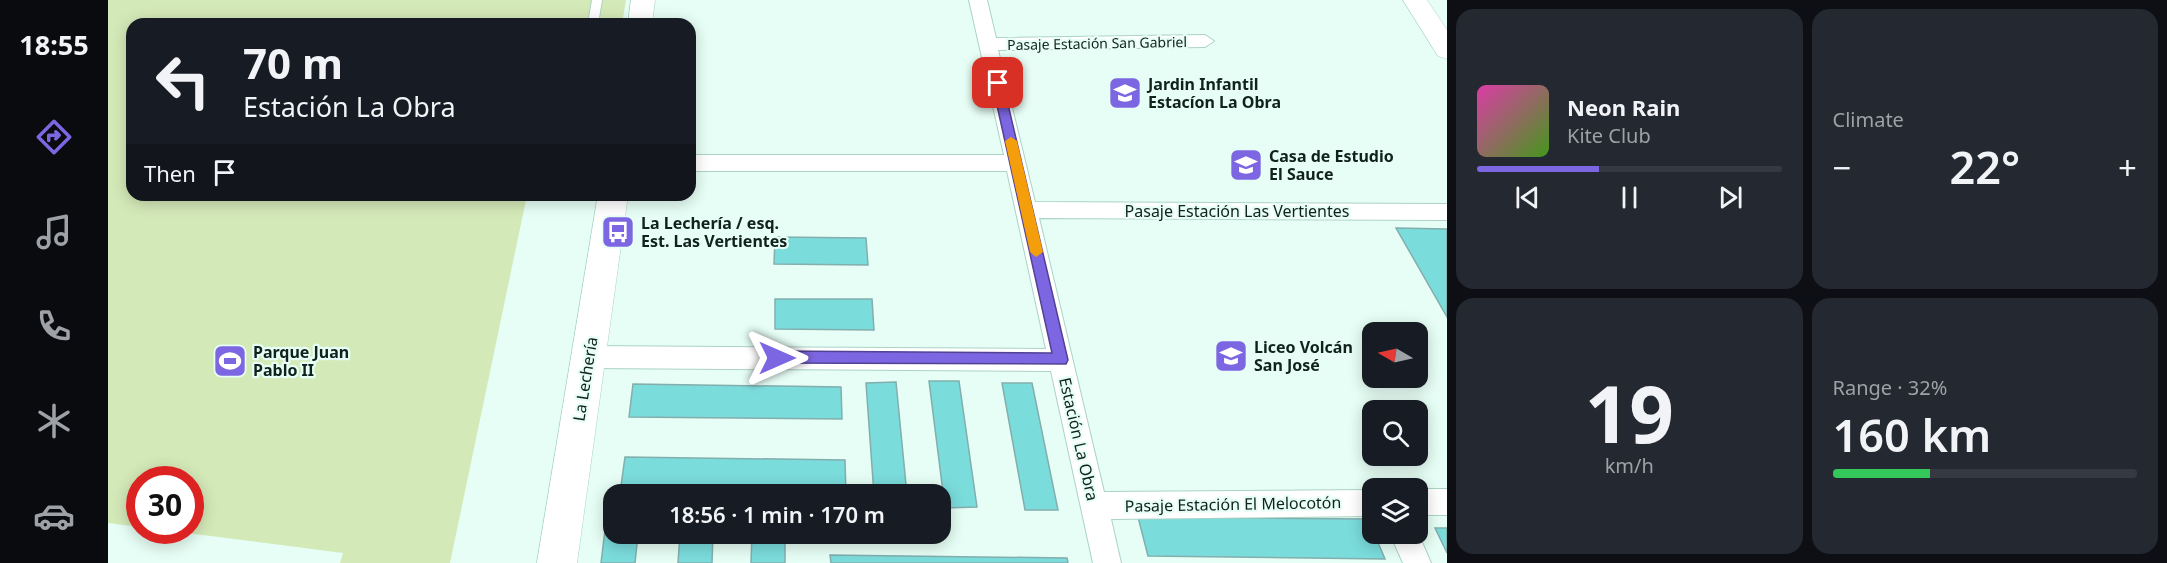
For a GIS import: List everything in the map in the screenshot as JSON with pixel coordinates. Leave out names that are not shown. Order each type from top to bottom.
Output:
[{"type":"street","points":[[641,18],[644,0]]},
{"type":"street","name":"Estación La Obra","points":[[978,0],[1107,563]]},
{"type":"street","points":[[1415,0],[1447,51]]},
{"type":"street","name":"Pasaje Estación San Gabriel","points":[[989,44],[1205,41]]},
{"type":"street","points":[[696,164],[1016,163]]},
{"type":"street","name":"La Lechería","points":[[557,563],[613,201]]},
{"type":"street","name":"Pasaje Estación Las Vertientes","points":[[1027,210],[1447,212]]},
{"type":"street","points":[[589,357],[1061,360]]},
{"type":"street","points":[[1428,502],[1447,502]]},
{"type":"street","name":"Pasaje Estación El Melocotón","points":[[1094,506],[1362,503]]},
{"type":"street","points":[[1408,544],[1417,563]]},
{"type":"lane","points":[[594,18],[597,0]]},
{"type":"green space","name":"Parque Juan Pablo II","points":[[108,0],[626,0],[623,18],[126,18],[126,201],[526,201],[450,563],[340,563],[343,553],[204,535],[204,466],[126,466],[126,525],[108,523]]},
{"type":"building","points":[[1396,228],[1447,229],[1447,317]]},
{"type":"building","points":[[775,237],[866,238],[868,265],[774,264]]},
{"type":"building","points":[[775,299],[872,299],[874,330],[775,329]]},
{"type":"building","points":[[929,381],[959,381],[977,507],[951,508],[951,484],[942,484]]},
{"type":"building","points":[[896,382],[906,484],[873,484],[866,383]]},
{"type":"building","points":[[1002,383],[1032,383],[1058,510],[1025,510]]},
{"type":"building","points":[[633,384],[841,387],[842,419],[629,417]]},
{"type":"building","points":[[625,457],[845,460],[846,484],[621,484]]},
{"type":"building","points":[[1138,517],[1362,519],[1362,544],[1379,544],[1385,559],[1148,556]]},
{"type":"building","points":[[1435,528],[1447,528],[1447,553]]},
{"type":"building","points":[[603,544],[637,544],[635,563],[601,563]]},
{"type":"building","points":[[679,544],[713,544],[712,563],[678,563]]},
{"type":"building","points":[[752,544],[785,544],[785,563],[751,563]]},
{"type":"building","points":[[830,555],[1067,558],[1068,563],[831,563]]},
{"type":"slow traffic","points":[[1011,141],[1036,252]]},
{"type":"place","name":"Jardin Infantil Estacíon La Obra","points":[[1125,93]]},
{"type":"place","name":"Casa de Estudio El Sauce","points":[[1246,165]]},
{"type":"place","name":"La Lechería / esq. Est. Las Vertientes","points":[[618,232]]},
{"type":"place","name":"Liceo Volcán San José","points":[[1231,356]]},
{"type":"place","name":"Parque Juan Pablo II","points":[[230,361]]},
{"type":"route","points":[[777,358],[1061,360],[998,83]]}]
